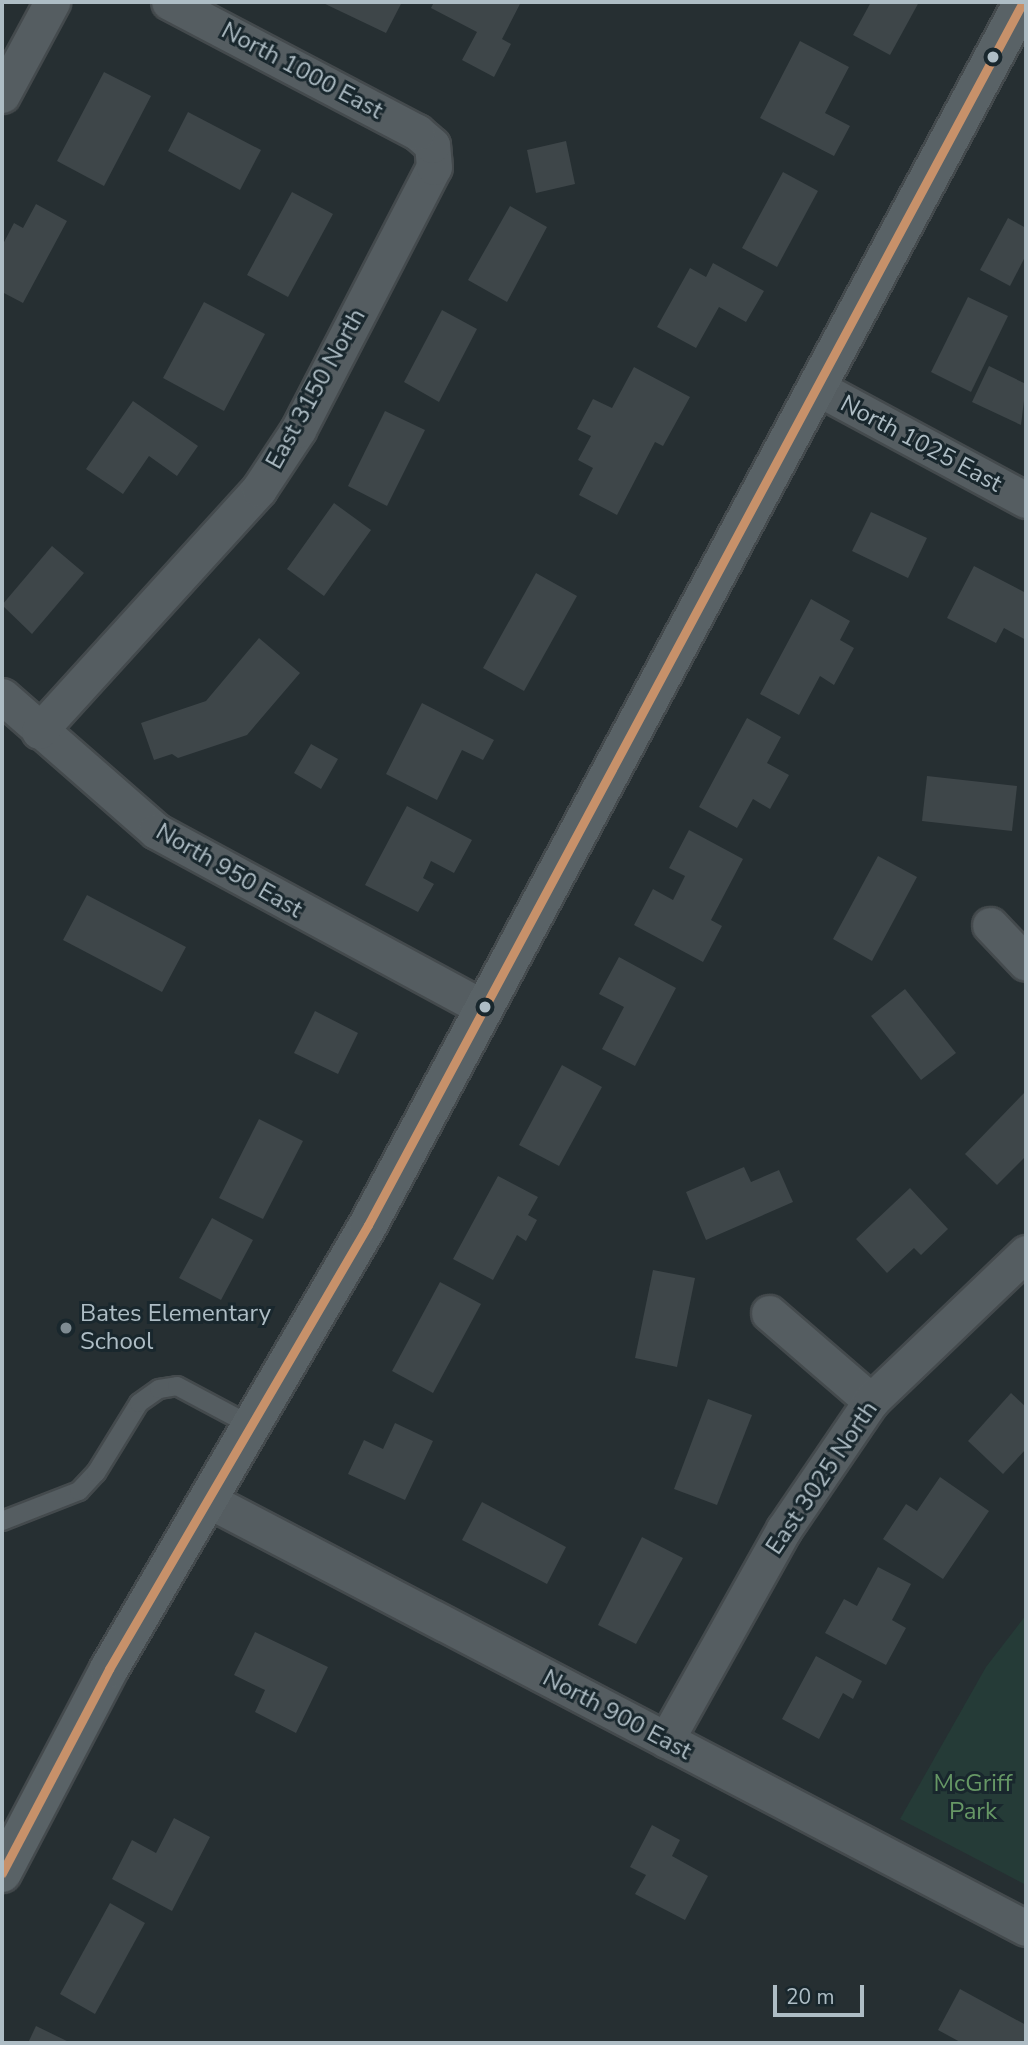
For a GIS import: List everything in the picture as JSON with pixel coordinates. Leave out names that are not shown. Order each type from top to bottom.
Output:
[{"type":"main road","points":[[2,1873],[109,1669],[252,1426],[483,1008],[1023,2]]},
{"type":"street","points":[[2,95],[52,2]]},
{"type":"street","name":"North 1000 East","points":[[169,2],[417,132],[432,145]]},
{"type":"street","name":"East 3150 North","points":[[39,731],[212,547],[267,479],[298,430],[434,167],[432,145]]},
{"type":"street","name":"North 1025 East","points":[[817,387],[1026,500]]},
{"type":"street","name":"North 950 East","points":[[2,696],[124,807],[199,858],[483,1008]]},
{"type":"street","points":[[990,925],[1026,963]]},
{"type":"street","name":"East 3025 North","points":[[666,1740],[784,1529],[871,1401],[1026,1253]]},
{"type":"street","points":[[769,1313],[871,1401]]},
{"type":"street","name":"North 900 East","points":[[208,1500],[1026,1928]]},
{"type":"lane","points":[[2,1521],[79,1491],[96,1473],[139,1403],[159,1389],[177,1386],[252,1426]]},
{"type":"green space","name":"McGriff Park","points":[[1026,1615],[1026,1885],[900,1819],[986,1667]]},
{"type":"building","points":[[321,2],[402,2],[386,33]]},
{"type":"building","points":[[434,2],[521,2],[502,39],[511,44],[494,77],[462,60],[477,32],[431,8]]},
{"type":"building","points":[[871,2],[919,2],[890,55],[853,35]]},
{"type":"building","points":[[800,41],[849,67],[825,113],[850,126],[834,156],[760,118]]},
{"type":"building","points":[[104,72],[151,96],[104,186],[57,161]]},
{"type":"building","points":[[188,112],[261,150],[240,190],[168,151]]},
{"type":"building","points":[[566,141],[575,184],[536,193],[527,150]]},
{"type":"building","points":[[783,172],[818,191],[777,267],[742,248]]},
{"type":"building","points":[[292,192],[333,214],[288,297],[247,275]]},
{"type":"building","points":[[36,204],[67,221],[23,303],[2,292],[2,246],[14,223],[23,228]]},
{"type":"building","points":[[510,206],[547,227],[507,302],[468,280]]},
{"type":"building","points":[[1008,218],[1026,228],[1026,255],[1010,286],[980,270]]},
{"type":"building","points":[[713,263],[764,291],[746,322],[719,307],[696,348],[657,327],[690,268],[706,277]]},
{"type":"building","points":[[968,297],[1008,316],[971,392],[931,372]]},
{"type":"building","points":[[204,302],[265,334],[224,411],[163,378]]},
{"type":"building","points":[[442,310],[477,329],[439,402],[404,382]]},
{"type":"building","points":[[989,366],[1026,384],[1021,425],[972,402]]},
{"type":"building","points":[[634,367],[690,397],[663,446],[655,442],[617,515],[579,495],[593,468],[578,460],[591,436],[577,429],[593,399],[612,408]]},
{"type":"building","points":[[133,401],[198,446],[177,476],[149,456],[123,494],[86,469]]},
{"type":"building","points":[[385,411],[425,430],[387,506],[348,486]]},
{"type":"building","points":[[334,503],[371,530],[324,596],[287,569]]},
{"type":"building","points":[[871,512],[927,538],[908,578],[852,551]]},
{"type":"building","points":[[52,546],[84,573],[32,634],[2,605]]},
{"type":"building","points":[[974,566],[1026,593],[1026,640],[1004,628],[996,643],[947,618]]},
{"type":"building","points":[[536,573],[577,596],[524,691],[483,668]]},
{"type":"building","points":[[811,599],[850,621],[840,640],[854,648],[834,685],[820,676],[799,715],[760,694]]},
{"type":"building","points":[[259,638],[300,673],[247,735],[178,758],[172,754],[154,760],[141,723],[206,701]]},
{"type":"building","points":[[422,703],[494,740],[483,760],[462,750],[437,800],[386,774]]},
{"type":"building","points":[[747,718],[781,737],[767,763],[789,775],[770,809],[753,799],[737,828],[699,807]]},
{"type":"building","points":[[311,744],[338,759],[321,789],[294,773]]},
{"type":"building","points":[[927,776],[1017,786],[1012,831],[922,821]]},
{"type":"building","points":[[407,806],[472,840],[454,873],[431,861],[423,878],[434,884],[418,912],[365,885]]},
{"type":"building","points":[[689,830],[743,859],[711,920],[722,926],[703,962],[634,925],[653,889],[673,900],[685,876],[669,868]]},
{"type":"building","points":[[878,856],[917,877],[872,961],[833,939]]},
{"type":"building","points":[[87,895],[186,947],[162,992],[63,940]]},
{"type":"building","points":[[619,957],[676,988],[635,1066],[602,1049],[624,1007],[599,994]]},
{"type":"building","points":[[905,989],[956,1053],[921,1080],[871,1016]]},
{"type":"building","points":[[315,1011],[358,1033],[338,1074],[294,1053]]},
{"type":"building","points":[[562,1065],[602,1087],[559,1166],[519,1145]]},
{"type":"building","points":[[1026,1091],[1026,1156],[997,1185],[965,1154]]},
{"type":"building","points":[[259,1119],[303,1141],[263,1219],[219,1198]]},
{"type":"building","points":[[744,1167],[751,1182],[779,1170],[793,1202],[706,1240],[686,1192]]},
{"type":"building","points":[[498,1176],[538,1197],[528,1215],[537,1220],[526,1241],[517,1235],[493,1280],[453,1259]]},
{"type":"building","points":[[910,1188],[948,1229],[921,1255],[914,1248],[887,1273],[856,1239]]},
{"type":"building","points":[[212,1218],[253,1240],[221,1300],[179,1278]]},
{"type":"building","points":[[653,1270],[695,1278],[677,1367],[635,1358]]},
{"type":"building","points":[[440,1282],[481,1304],[433,1393],[392,1371]]},
{"type":"building","points":[[1011,1393],[1026,1407],[1026,1449],[1003,1474],[968,1441]]},
{"type":"building","points":[[708,1399],[752,1415],[717,1505],[674,1489]]},
{"type":"building","points":[[395,1423],[433,1441],[405,1500],[348,1474],[364,1440],[383,1449]]},
{"type":"building","points":[[940,1477],[989,1511],[943,1579],[883,1539],[906,1504],[917,1511]]},
{"type":"building","points":[[482,1502],[566,1547],[547,1584],[462,1540]]},
{"type":"building","points":[[642,1537],[683,1558],[636,1644],[598,1625]]},
{"type":"building","points":[[878,1567],[911,1584],[892,1620],[906,1628],[886,1665],[825,1633],[844,1599],[857,1606]]},
{"type":"building","points":[[255,1632],[328,1667],[296,1733],[255,1712],[265,1690],[234,1675]]},
{"type":"building","points":[[816,1656],[862,1681],[853,1699],[843,1693],[819,1739],[782,1719]]},
{"type":"building","points":[[174,1818],[210,1837],[172,1911],[112,1879],[132,1840],[156,1853]]},
{"type":"building","points":[[652,1825],[680,1840],[672,1856],[708,1876],[685,1920],[635,1894],[646,1875],[630,1867]]},
{"type":"building","points":[[110,1903],[145,1923],[95,2014],[60,1994]]},
{"type":"building","points":[[960,1989],[1026,2025],[1026,2043],[962,2043],[938,2030]]},
{"type":"building","points":[[36,2026],[71,2043],[28,2043]]},
{"type":"transit line","points":[[2,1873],[109,1669],[368,1225],[1023,2]]},
{"type":"place","name":"Bates Elementary School","points":[[66,1328]]}]
